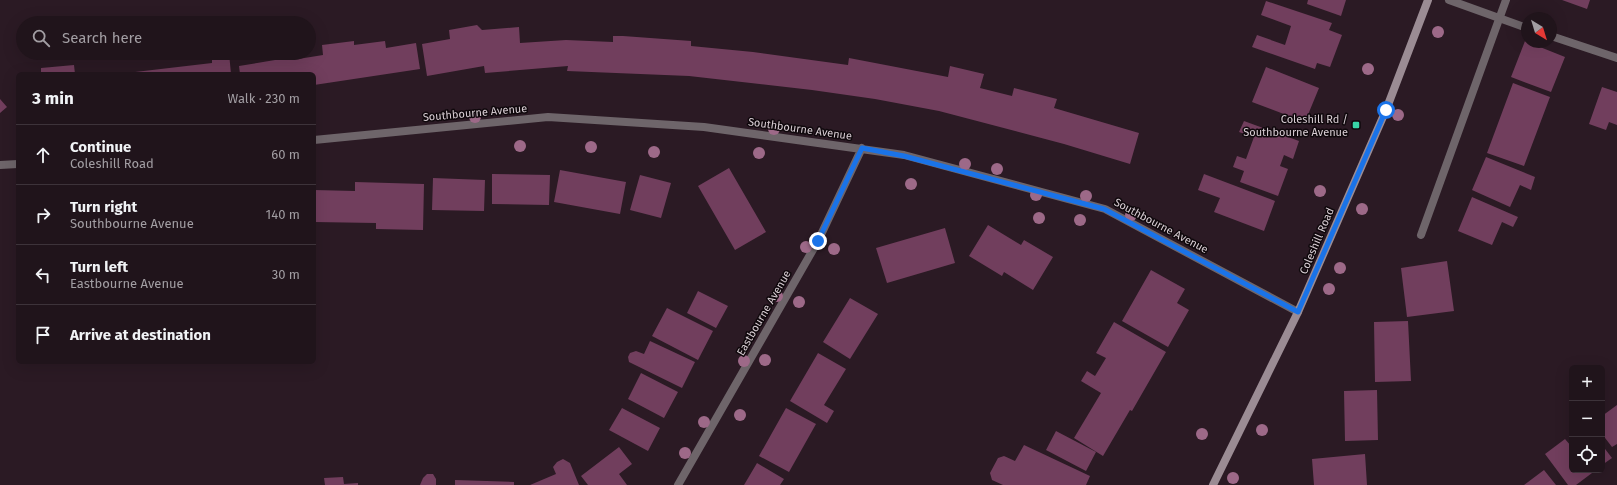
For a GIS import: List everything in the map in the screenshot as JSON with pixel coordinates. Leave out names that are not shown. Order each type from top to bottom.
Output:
[{"type":"main road","name":"Coleshill Road","points":[[1213,485],[1298,312],[1386,110],[1428,0]]},
{"type":"street","points":[[1449,0],[1521,26]]},
{"type":"street","points":[[1421,235],[1501,19],[1506,0]]},
{"type":"street","points":[[1557,38],[1617,58]]},
{"type":"street","name":"Southbourne Avenue","points":[[316,140],[548,117],[704,127],[862,148],[904,156],[1104,209],[1298,312]]},
{"type":"street","name":"Eastbourne Avenue","points":[[678,485],[818,241],[862,148]]},
{"type":"street","points":[[0,165],[16,164]]},
{"type":"building","points":[[1308,0],[1346,0],[1341,16],[1307,4]]},
{"type":"building","points":[[1562,0],[1590,0],[1587,9]]},
{"type":"building","points":[[1266,1],[1332,23],[1329,30],[1342,35],[1330,67],[1317,63],[1315,69],[1252,47],[1257,35],[1285,45],[1291,26],[1261,15]]},
{"type":"building","points":[[477,25],[482,30],[519,27],[520,43],[566,40],[613,42],[613,36],[623,36],[691,41],[691,46],[753,52],[848,65],[849,58],[948,77],[950,66],[984,74],[980,88],[1012,96],[1014,88],[1057,99],[1054,108],[1139,133],[1130,164],[1064,144],[939,111],[875,99],[812,90],[689,76],[567,71],[568,66],[485,73],[484,66],[427,76],[422,44],[450,39],[449,30]]},
{"type":"building","points":[[354,41],[354,45],[385,41],[386,48],[416,43],[420,69],[316,85],[316,72],[240,72],[239,66],[275,60],[316,60],[316,56],[323,55],[322,45]]},
{"type":"building","points":[[1522,48],[1542,48],[1565,57],[1551,92],[1511,77]]},
{"type":"building","points":[[212,60],[230,60],[231,72],[135,72],[212,63]]},
{"type":"building","points":[[74,65],[75,72],[41,72],[41,68]]},
{"type":"building","points":[[1266,67],[1319,88],[1305,122],[1252,102]]},
{"type":"building","points":[[1513,83],[1550,97],[1524,166],[1487,153]]},
{"type":"building","points":[[1602,87],[1617,92],[1617,125],[1609,122],[1606,130],[1589,124]]},
{"type":"building","points":[[0,99],[7,107],[0,113]]},
{"type":"building","points":[[1244,121],[1299,141],[1293,159],[1284,155],[1280,166],[1288,169],[1278,196],[1240,182],[1244,171],[1233,167],[1237,156],[1246,159],[1254,137],[1239,132]]},
{"type":"building","points":[[1486,157],[1535,177],[1531,190],[1520,185],[1510,207],[1472,190]]},
{"type":"building","points":[[729,168],[766,232],[735,250],[698,186]]},
{"type":"building","points":[[560,170],[626,182],[620,214],[554,202]]},
{"type":"building","points":[[492,174],[550,175],[549,205],[492,204]]},
{"type":"building","points":[[1204,174],[1275,201],[1264,231],[1214,212],[1220,198],[1198,190]]},
{"type":"building","points":[[640,175],[671,183],[661,218],[630,210]]},
{"type":"building","points":[[433,178],[485,180],[484,211],[432,210]]},
{"type":"building","points":[[355,182],[424,184],[423,230],[376,229],[376,223],[316,222],[316,190],[355,191]]},
{"type":"building","points":[[1472,197],[1518,217],[1513,227],[1502,222],[1492,245],[1458,231]]},
{"type":"building","points":[[988,225],[1021,245],[1024,240],[1053,257],[1033,290],[1004,272],[1002,276],[969,256]]},
{"type":"building","points":[[945,228],[955,263],[887,283],[876,248]]},
{"type":"building","points":[[1447,261],[1454,311],[1407,317],[1401,268]]},
{"type":"building","points":[[1151,270],[1185,289],[1177,303],[1189,310],[1168,347],[1122,321]]},
{"type":"building","points":[[698,291],[728,306],[716,328],[687,313]]},
{"type":"building","points":[[850,298],[878,314],[850,359],[823,342]]},
{"type":"building","points":[[667,308],[713,331],[698,360],[652,336]]},
{"type":"building","points":[[1408,321],[1411,381],[1375,382],[1374,322]]},
{"type":"building","points":[[1114,322],[1166,352],[1132,411],[1130,410],[1103,456],[1074,438],[1101,393],[1081,381],[1087,371],[1095,376],[1106,358],[1096,353]]},
{"type":"building","points":[[650,341],[695,362],[682,388],[629,362],[628,357],[630,353],[636,351],[644,354]]},
{"type":"building","points":[[818,353],[846,369],[824,405],[834,411],[827,423],[790,401]]},
{"type":"building","points":[[641,373],[678,392],[664,418],[628,399]]},
{"type":"building","points":[[1377,390],[1378,440],[1345,441],[1344,391]]},
{"type":"building","points":[[1617,405],[1617,444],[1612,447],[1605,438],[1605,414]]},
{"type":"building","points":[[622,408],[660,428],[648,451],[609,430]]},
{"type":"building","points":[[786,408],[816,424],[789,472],[759,456]]},
{"type":"building","points":[[1056,431],[1096,452],[1086,471],[1046,450]]},
{"type":"building","points":[[1565,439],[1569,444],[1569,473],[1592,473],[1576,485],[1568,485],[1545,454]]},
{"type":"building","points":[[1024,445],[1090,476],[1086,485],[1003,485],[992,480],[990,473],[998,458],[1004,456],[1015,461]]},
{"type":"building","points":[[619,447],[632,464],[619,474],[627,485],[588,485],[581,476]]},
{"type":"building","points":[[1605,449],[1612,458],[1605,463]]},
{"type":"building","points":[[1365,454],[1367,485],[1314,485],[1312,459]]},
{"type":"building","points":[[563,459],[570,463],[579,485],[530,485],[556,474],[553,467],[557,462]]},
{"type":"building","points":[[757,463],[784,479],[780,485],[744,485]]},
{"type":"building","points":[[1544,470],[1556,485],[1524,485]]},
{"type":"building","points":[[427,474],[433,474],[436,479],[436,485],[420,485],[423,478]]},
{"type":"building","points":[[343,477],[344,484],[358,483],[358,485],[325,485],[324,478]]},
{"type":"building","points":[[455,480],[514,482],[514,485],[455,485]]},
{"type":"place","name":"Coleshill Rd / Southbourne Avenue","points":[[1356,125]]},
{"type":"route","points":[[818,241],[862,148],[904,156],[1104,209],[1298,312],[1386,110]]}]
